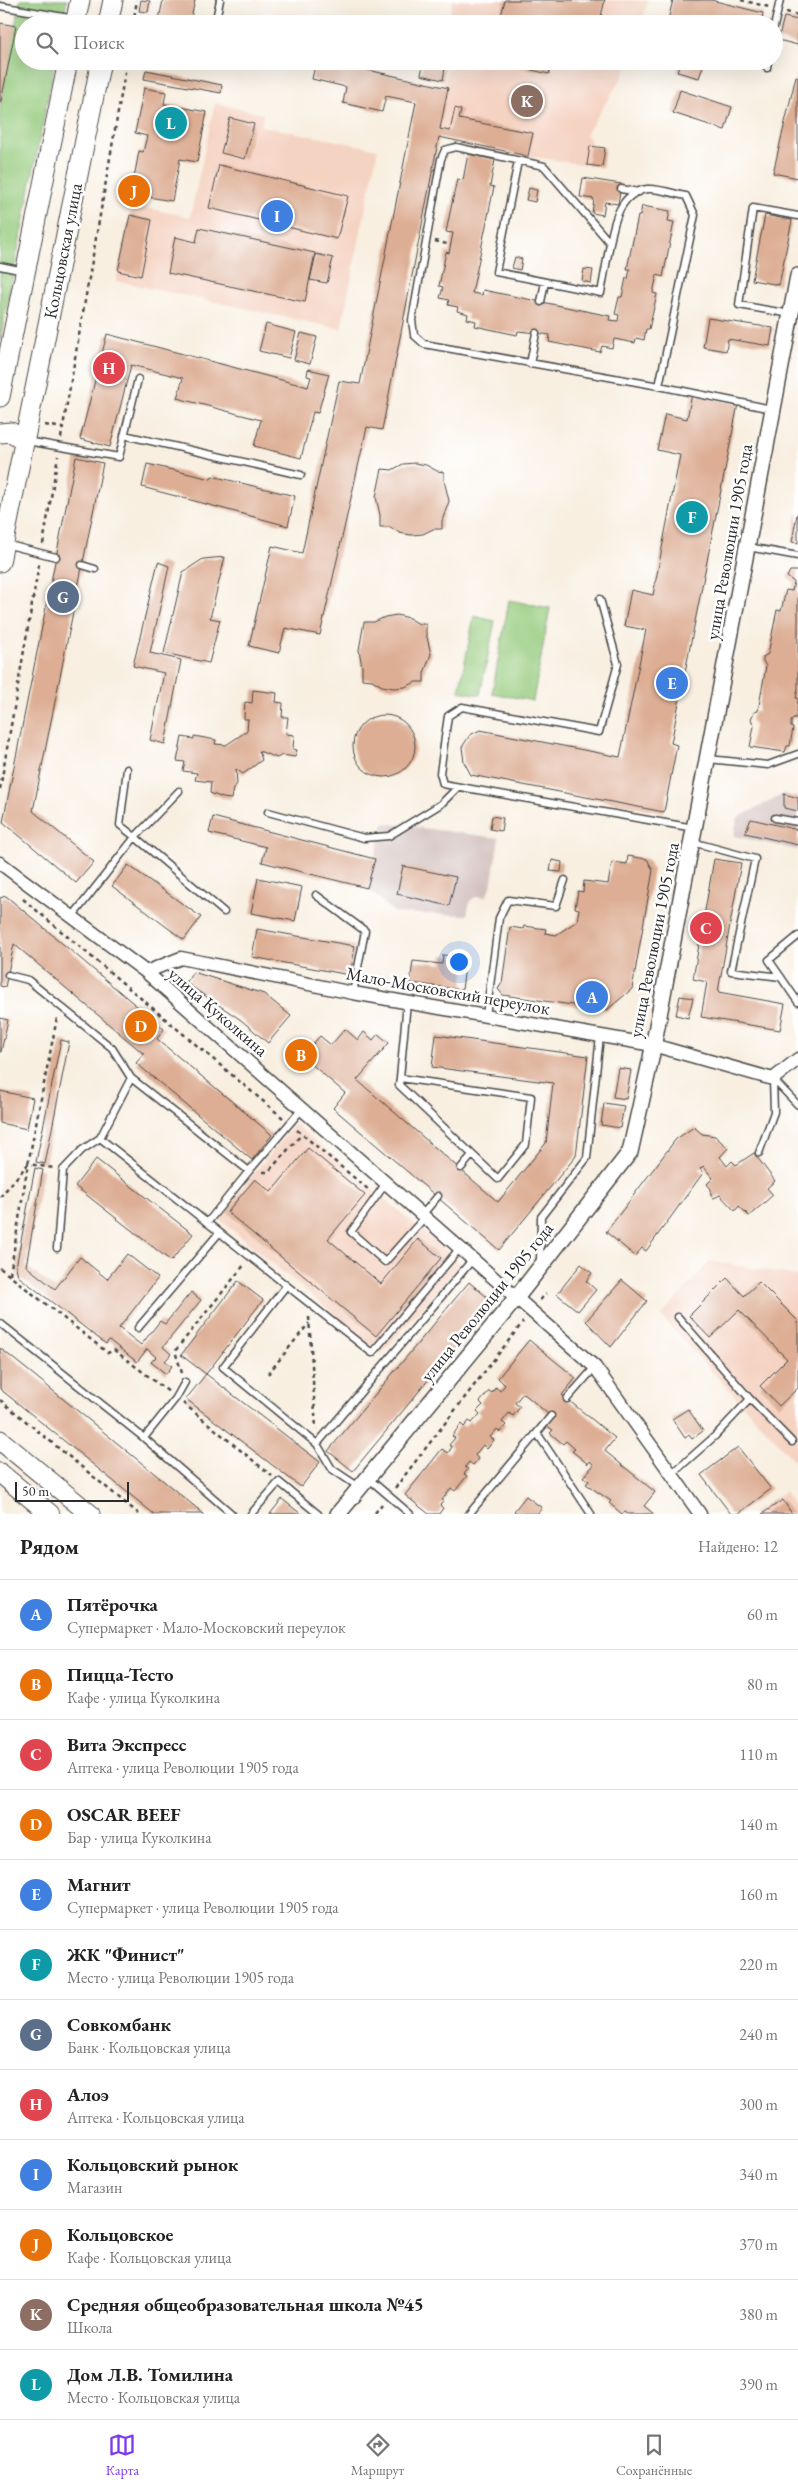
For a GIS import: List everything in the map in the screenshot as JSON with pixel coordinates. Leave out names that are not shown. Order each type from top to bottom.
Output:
[{"type":"main road","points":[[77,15],[80,0]]},
{"type":"main road","points":[[110,15],[113,0]]},
{"type":"main road","name":"Кольцовская улица","points":[[0,397],[66,70]]},
{"type":"main road","name":"Кольцовская улица","points":[[0,562],[99,70]]},
{"type":"main road","points":[[0,433],[10,432],[25,441]]},
{"type":"main road","points":[[0,1440],[90,1514]]},
{"type":"main road","points":[[0,1473],[50,1514]]},
{"type":"street","name":"улица Революции 1905 года","points":[[338,1514],[517,1297],[630,1152],[653,1046],[798,276]]},
{"type":"street","name":"улица Куколкина","points":[[0,863],[146,972],[595,1367],[700,1514]]},
{"type":"street","name":"Мало-Московский переулок","points":[[146,972],[181,958],[353,993],[653,1046],[773,1079]]},
{"type":"street","points":[[773,1079],[798,1059]]},
{"type":"lane","points":[[217,15],[220,0]]},
{"type":"lane","points":[[777,15],[780,0]]},
{"type":"lane","points":[[0,6],[46,15]]},
{"type":"lane","points":[[610,243],[544,166],[456,147],[445,150],[441,158],[412,320],[414,336],[424,344],[659,386],[772,409]]},
{"type":"lane","points":[[518,161],[496,272],[601,293],[614,221],[622,200],[648,189],[686,196],[695,215],[659,386]]},
{"type":"lane","points":[[621,189],[639,192]]},
{"type":"lane","points":[[791,314],[739,305],[753,208],[798,216]]},
{"type":"lane","points":[[0,266],[25,272]]},
{"type":"lane","points":[[541,302],[545,282]]},
{"type":"lane","points":[[530,364],[536,332]]},
{"type":"lane","points":[[25,441],[119,457],[138,379]]},
{"type":"lane","points":[[124,435],[301,475]]},
{"type":"lane","points":[[4,544],[56,556]]},
{"type":"lane","points":[[748,547],[798,556]]},
{"type":"lane","points":[[82,565],[95,569]]},
{"type":"lane","points":[[600,599],[618,664],[599,732],[462,707],[448,716],[440,774],[443,784],[693,835],[756,859],[730,971],[781,978]]},
{"type":"lane","points":[[707,759],[768,765],[798,754]]},
{"type":"lane","points":[[127,769],[120,825],[224,912]]},
{"type":"lane","points":[[268,812],[364,838],[389,836],[441,804],[458,787]]},
{"type":"lane","points":[[72,916],[135,837],[179,791]]},
{"type":"lane","points":[[775,818],[798,822]]},
{"type":"lane","points":[[486,1016],[499,918],[508,900],[556,906],[565,880]]},
{"type":"lane","points":[[316,896],[364,931],[353,993]]},
{"type":"lane","points":[[798,936],[769,960],[798,1002]]},
{"type":"lane","points":[[8,975],[28,980],[112,1048],[131,1078],[249,1171]]},
{"type":"lane","points":[[400,1078],[531,1097],[526,1144],[498,1179],[399,1085],[407,1002]]},
{"type":"lane","points":[[540,1268],[542,1217],[587,1158],[600,1036]]},
{"type":"lane","points":[[57,1248],[63,1170],[82,1150],[100,1138],[131,1078]]},
{"type":"lane","points":[[773,1079],[798,1105]]},
{"type":"lane","points":[[760,1153],[774,1112],[773,1079]]},
{"type":"lane","points":[[207,1223],[302,1109]]},
{"type":"lane","points":[[100,1138],[372,1353],[460,1248]]},
{"type":"lane","points":[[461,1168],[472,1154]]},
{"type":"lane","points":[[386,1183],[351,1232],[385,1262],[438,1196]]},
{"type":"lane","points":[[138,1328],[219,1232]]},
{"type":"lane","points":[[317,1444],[473,1259]]},
{"type":"lane","points":[[286,1286],[223,1367],[317,1444],[332,1469],[389,1496],[410,1514]]},
{"type":"lane","points":[[678,1317],[750,1399],[792,1442]]},
{"type":"lane","points":[[0,1324],[144,1438],[232,1514]]},
{"type":"lane","points":[[567,1399],[595,1367]]},
{"type":"lane","points":[[144,1438],[176,1398],[185,1382]]},
{"type":"lane","points":[[672,1474],[715,1436],[750,1399]]},
{"type":"lane","points":[[469,1514],[551,1416]]},
{"type":"lane","points":[[537,1433],[591,1514]]},
{"type":"lane","points":[[251,1514],[279,1482],[318,1514]]},
{"type":"path","points":[[134,15],[137,0]]},
{"type":"path","points":[[0,789],[125,70]]},
{"type":"path","points":[[427,239],[451,245]]},
{"type":"path","points":[[10,1274],[28,1164],[60,1007]]},
{"type":"path","points":[[249,1171],[268,1172],[302,1134]]},
{"type":"path","points":[[28,1164],[63,1170]]},
{"type":"path","points":[[0,1197],[28,1164]]},
{"type":"path","points":[[185,1382],[175,1351],[250,1258]]},
{"type":"path","points":[[0,1268],[108,1353],[114,1350],[279,1482]]},
{"type":"path","points":[[375,1513],[546,1294]]},
{"type":"path","points":[[308,1303],[317,1444]]},
{"type":"path","points":[[268,1374],[310,1322]]},
{"type":"path","points":[[0,1400],[139,1514]]},
{"type":"shaded area","points":[[453,0],[648,0],[644,15],[449,15]]},
{"type":"shaded area","points":[[447,70],[626,70],[586,134],[591,141],[587,165],[528,156],[439,137],[448,88],[443,87]]},
{"type":"shaded area","points":[[215,103],[263,114],[261,126],[378,149],[341,329],[116,281],[132,205],[190,217]]},
{"type":"shaded area","points":[[784,794],[798,798],[798,850],[734,836],[737,818]]},
{"type":"shaded area","points":[[384,823],[499,838],[491,887],[485,897],[477,896],[470,901],[467,915],[395,913],[367,888]]},
{"type":"shaded area","points":[[295,1124],[461,1263],[382,1354],[218,1218]]},
{"type":"shaded area","points":[[710,1261],[798,1276],[798,1465],[661,1316]]},
{"type":"shaded area","points":[[785,1491],[798,1514],[751,1514]]},
{"type":"green space","points":[[20,0],[67,0],[64,15],[17,15]]},
{"type":"green space","points":[[15,27],[15,70],[53,70],[0,340],[0,107]]},
{"type":"green space","points":[[509,600],[550,608],[533,701],[492,693]]},
{"type":"green space","points":[[474,616],[495,621],[480,695],[459,691]]},
{"type":"building","points":[[141,0],[150,1],[148,12],[139,11]]},
{"type":"building","points":[[163,0],[195,0],[192,15],[160,15]]},
{"type":"building","points":[[505,0],[605,0],[601,15],[501,15]]},
{"type":"building","points":[[673,0],[711,0],[763,13],[763,15],[669,15]]},
{"type":"building","points":[[784,17],[798,20],[798,45],[783,41]]},
{"type":"building","points":[[0,23],[15,26],[15,31],[0,102]]},
{"type":"building","points":[[146,70],[222,85],[221,93],[144,79]]},
{"type":"building","points":[[314,70],[368,70],[448,88],[440,129],[450,131],[455,108],[461,110],[459,119],[533,133],[528,156],[439,137],[382,430],[367,427],[320,635],[285,628],[279,653],[249,646],[272,546],[302,553],[339,381],[360,384],[416,102],[386,96],[382,112],[343,103],[346,87],[312,79]]},
{"type":"building","points":[[422,70],[445,70],[443,80],[421,75]]},
{"type":"building","points":[[532,70],[550,70],[549,74]]},
{"type":"building","points":[[678,70],[702,70],[699,78],[677,72]]},
{"type":"building","points":[[796,76],[798,77],[798,178],[773,173]]},
{"type":"building","points":[[144,88],[166,92],[164,104],[207,112],[197,162],[180,159],[172,201],[131,194],[139,151],[143,152],[147,136],[135,133]]},
{"type":"building","points":[[680,90],[732,107],[725,130],[673,113]]},
{"type":"building","points":[[230,118],[254,124],[245,159],[221,153]]},
{"type":"building","points":[[590,146],[605,148],[602,167],[587,165]]},
{"type":"building","points":[[468,154],[495,160],[490,186],[494,187],[472,293],[482,295],[483,290],[610,316],[609,320],[618,321],[619,315],[615,314],[619,297],[622,297],[626,278],[628,279],[630,269],[627,269],[638,216],[640,216],[642,206],[670,211],[668,221],[674,222],[663,277],[657,275],[653,293],[657,294],[649,329],[646,329],[644,340],[636,338],[635,343],[614,339],[612,348],[602,346],[600,352],[549,342],[550,335],[518,331],[517,335],[475,326],[476,321],[467,319],[468,314],[457,311],[458,307],[448,305],[449,300],[440,298],[443,287],[439,286],[446,252],[449,253],[453,233],[446,232],[457,179],[463,180]]},
{"type":"building","points":[[219,165],[348,196],[337,239],[209,208]]},
{"type":"building","points":[[583,178],[621,184],[618,204],[605,202],[603,215],[592,213],[594,199],[580,197]]},
{"type":"building","points":[[529,188],[537,190],[535,202],[526,200]]},
{"type":"building","points":[[130,215],[152,220],[141,276],[118,271]]},
{"type":"building","points":[[765,215],[792,220],[779,285],[752,280]]},
{"type":"building","points":[[199,228],[315,253],[305,302],[168,273],[175,237],[196,242]]},
{"type":"building","points":[[316,254],[333,258],[327,283],[310,280]]},
{"type":"building","points":[[515,257],[522,259],[520,270],[512,268]]},
{"type":"building","points":[[584,269],[593,270],[591,283],[582,281]]},
{"type":"building","points":[[708,318],[773,328],[770,346],[728,339],[726,351],[703,347]]},
{"type":"building","points":[[266,324],[296,332],[289,358],[259,351]]},
{"type":"building","points":[[301,333],[317,337],[310,364],[294,360]]},
{"type":"building","points":[[107,334],[308,387],[311,377],[307,376],[308,369],[329,374],[318,413],[313,412],[301,458],[254,446],[261,420],[177,398],[183,378],[131,365],[110,447],[80,439]]},
{"type":"building","points":[[692,394],[738,404],[671,743],[677,745],[664,812],[471,775],[464,762],[462,747],[470,735],[480,730],[620,757],[646,630],[624,626],[631,590],[653,595],[680,455],[657,450],[665,414],[687,419]]},
{"type":"building","points":[[76,457],[103,463],[33,811],[94,862],[76,883],[3,822]]},
{"type":"building","points":[[415,463],[444,472],[449,501],[442,521],[442,529],[433,529],[423,534],[411,535],[400,533],[390,527],[380,527],[380,515],[376,497],[382,469],[392,470],[403,464]]},
{"type":"building","points":[[147,464],[211,479],[212,476],[295,496],[288,526],[142,487]]},
{"type":"building","points":[[798,514],[798,543],[792,542]]},
{"type":"building","points":[[225,557],[210,618],[220,620],[209,663],[164,653],[183,572],[203,559]]},
{"type":"building","points":[[158,562],[169,566],[150,653],[181,660],[165,744],[150,740],[164,673],[133,666]]},
{"type":"building","points":[[790,571],[798,571],[798,688],[796,698],[798,698],[798,706],[796,718],[793,718],[791,722],[791,727],[793,728],[790,746],[787,746],[785,752],[750,747],[754,726],[751,719],[754,712],[758,711],[766,666],[763,657],[768,654],[777,610],[781,611],[786,590],[792,591],[794,582],[787,577]]},
{"type":"building","points":[[397,615],[409,618],[419,624],[426,624],[431,654],[424,673],[424,682],[416,682],[405,687],[394,688],[382,686],[372,680],[362,679],[359,650],[364,622],[374,622],[385,617]]},
{"type":"building","points":[[253,690],[277,693],[276,702],[283,703],[282,717],[288,717],[286,734],[294,735],[293,749],[297,750],[295,757],[282,755],[277,758],[259,751],[262,760],[243,774],[236,769],[237,784],[233,789],[231,799],[223,798],[210,793],[211,782],[195,780],[197,773],[183,771],[185,762],[177,761],[182,737],[194,739],[194,736],[216,740],[215,744],[226,745],[247,731],[248,719],[244,719],[245,702],[252,703]]},
{"type":"building","points":[[384,715],[396,718],[406,724],[412,734],[415,746],[412,758],[406,768],[396,774],[384,777],[372,774],[362,768],[356,758],[353,746],[356,734],[362,724],[372,718]]},
{"type":"building","points":[[784,794],[798,798],[798,811],[784,808]]},
{"type":"building","points":[[492,816],[503,818],[501,831],[490,829]]},
{"type":"building","points":[[213,817],[375,859],[367,888],[262,862],[266,847],[209,833]]},
{"type":"building","points":[[751,819],[798,830],[798,845],[745,833]]},
{"type":"building","points":[[628,856],[647,859],[653,870],[632,989],[607,1010],[503,995],[498,989],[502,983],[510,927],[523,929],[524,926],[546,929],[545,933],[556,935],[577,921],[579,909],[575,908],[578,891],[583,892],[584,881],[608,884],[612,862],[627,864]]},
{"type":"building","points":[[714,859],[741,863],[718,992],[785,1004],[780,1030],[701,1017],[707,982],[693,979]]},
{"type":"building","points":[[552,860],[562,862],[561,872],[550,871]]},
{"type":"building","points":[[128,865],[201,917],[184,940],[112,886]]},
{"type":"building","points":[[403,866],[456,877],[449,906],[397,894]]},
{"type":"building","points":[[258,878],[302,887],[295,921],[251,913]]},
{"type":"building","points":[[6,896],[164,1029],[157,1039],[272,1135],[252,1160],[136,1063],[144,1054],[14,944],[5,987],[0,986],[0,898]]},
{"type":"building","points":[[257,929],[355,946],[350,975],[252,957]]},
{"type":"building","points":[[443,955],[466,958],[462,990],[410,983],[413,961],[442,964]]},
{"type":"building","points":[[193,972],[264,994],[291,1016],[268,1043],[241,1020],[186,983]]},
{"type":"building","points":[[680,996],[693,998],[688,1018],[676,1015]]},
{"type":"building","points":[[0,1018],[8,1020],[1,1052],[0,1052]]},
{"type":"building","points":[[345,1029],[358,1040],[364,1032],[373,1040],[378,1034],[389,1043],[357,1080],[498,1202],[546,1143],[553,1083],[432,1067],[436,1035],[588,1056],[576,1156],[499,1250],[333,1108],[345,1093],[302,1056],[320,1036],[331,1045]]},
{"type":"building","points":[[61,1040],[69,1042],[45,1164],[36,1162]]},
{"type":"building","points":[[618,1068],[631,1070],[626,1099],[613,1097]]},
{"type":"building","points":[[0,1091],[33,1098],[27,1129],[0,1123]]},
{"type":"building","points":[[604,1103],[624,1106],[620,1128],[601,1125]]},
{"type":"building","points":[[694,1127],[702,1134],[715,1136],[728,1148],[720,1157],[727,1166],[732,1161],[736,1165],[754,1153],[775,1181],[767,1188],[773,1195],[749,1216],[739,1206],[735,1211],[720,1195],[714,1198],[711,1196],[711,1189],[707,1184],[713,1178],[703,1166],[700,1169],[703,1173],[646,1251],[642,1248],[635,1256],[606,1232],[676,1139]]},
{"type":"building","points":[[308,1148],[365,1195],[328,1239],[381,1284],[418,1239],[441,1258],[376,1336],[227,1212],[255,1179],[271,1192]]},
{"type":"building","points":[[96,1159],[193,1234],[171,1261],[75,1186]]},
{"type":"building","points":[[35,1168],[43,1170],[26,1266],[55,1289],[80,1257],[107,1279],[127,1254],[158,1278],[119,1328],[141,1345],[160,1321],[165,1324],[191,1292],[201,1300],[163,1347],[171,1354],[165,1361],[172,1366],[166,1374],[151,1362],[156,1357],[147,1349],[137,1362],[109,1340],[106,1344],[18,1276],[16,1267]]},
{"type":"building","points":[[581,1264],[592,1273],[586,1281],[596,1290],[578,1311],[557,1294]]},
{"type":"building","points":[[727,1278],[744,1296],[759,1282],[798,1321],[798,1388],[779,1406],[760,1386],[787,1359],[739,1310],[710,1338],[689,1316]]},
{"type":"building","points":[[622,1280],[647,1301],[611,1347],[586,1321]]},
{"type":"building","points":[[238,1281],[263,1300],[206,1374],[181,1355]]},
{"type":"building","points":[[469,1282],[493,1302],[353,1471],[328,1451]]},
{"type":"building","points":[[529,1340],[576,1378],[562,1395],[615,1438],[605,1451],[655,1492],[644,1506],[654,1514],[628,1514],[625,1512],[622,1514],[609,1503],[611,1501],[586,1484],[589,1481],[583,1477],[594,1465],[590,1461],[588,1464],[572,1451],[575,1449],[566,1441],[563,1444],[550,1433],[553,1430],[547,1426],[553,1418],[523,1393],[515,1403],[520,1407],[513,1416],[509,1413],[502,1422],[506,1425],[500,1432],[497,1429],[490,1437],[494,1440],[487,1449],[483,1445],[475,1455],[478,1459],[473,1465],[469,1462],[465,1467],[468,1469],[464,1474],[467,1476],[455,1491],[451,1488],[442,1500],[444,1501],[440,1505],[443,1508],[439,1514],[429,1514],[405,1495],[442,1449],[448,1453],[452,1447],[449,1445],[455,1438],[452,1436],[461,1424],[464,1427],[469,1421],[472,1423],[480,1414],[477,1411],[483,1405],[480,1402],[489,1391],[492,1393],[496,1387],[500,1391],[505,1385],[498,1378]]},
{"type":"building","points":[[0,1348],[204,1514],[154,1514],[0,1389]]},
{"type":"building","points":[[206,1374],[320,1462],[301,1487],[186,1399]]},
{"type":"building","points":[[688,1409],[703,1431],[692,1439],[689,1435],[685,1438],[672,1419]]},
{"type":"building","points":[[738,1447],[771,1489],[738,1514],[731,1514],[701,1475]]},
{"type":"building","points":[[526,1496],[542,1508],[537,1514],[518,1514],[514,1511]]},
{"type":"building","points":[[282,1499],[301,1514],[270,1514]]},
{"type":"building","points":[[783,1500],[792,1514],[762,1514]]},
{"type":"place","name":"Средняя общеобразовательная школа №45","points":[[527,101]]},
{"type":"place","name":"Дом Л.В. Томилина","points":[[171,123]]},
{"type":"place","name":"Кольцовское","points":[[134,191]]},
{"type":"place","name":"Кольцовский рынок","points":[[277,216]]},
{"type":"place","name":"Алоэ","points":[[109,368]]},
{"type":"place","name":"ЖК \"Финист\"","points":[[692,517]]},
{"type":"place","name":"Совкомбанк","points":[[63,597]]},
{"type":"place","name":"Магнит","points":[[672,683]]},
{"type":"place","name":"Вита Экспресс","points":[[706,928]]},
{"type":"place","name":"Пятёрочка","points":[[592,997]]},
{"type":"place","name":"OSCAR BEEF","points":[[141,1026]]},
{"type":"place","name":"Пицца-Тесто","points":[[301,1055]]}]
